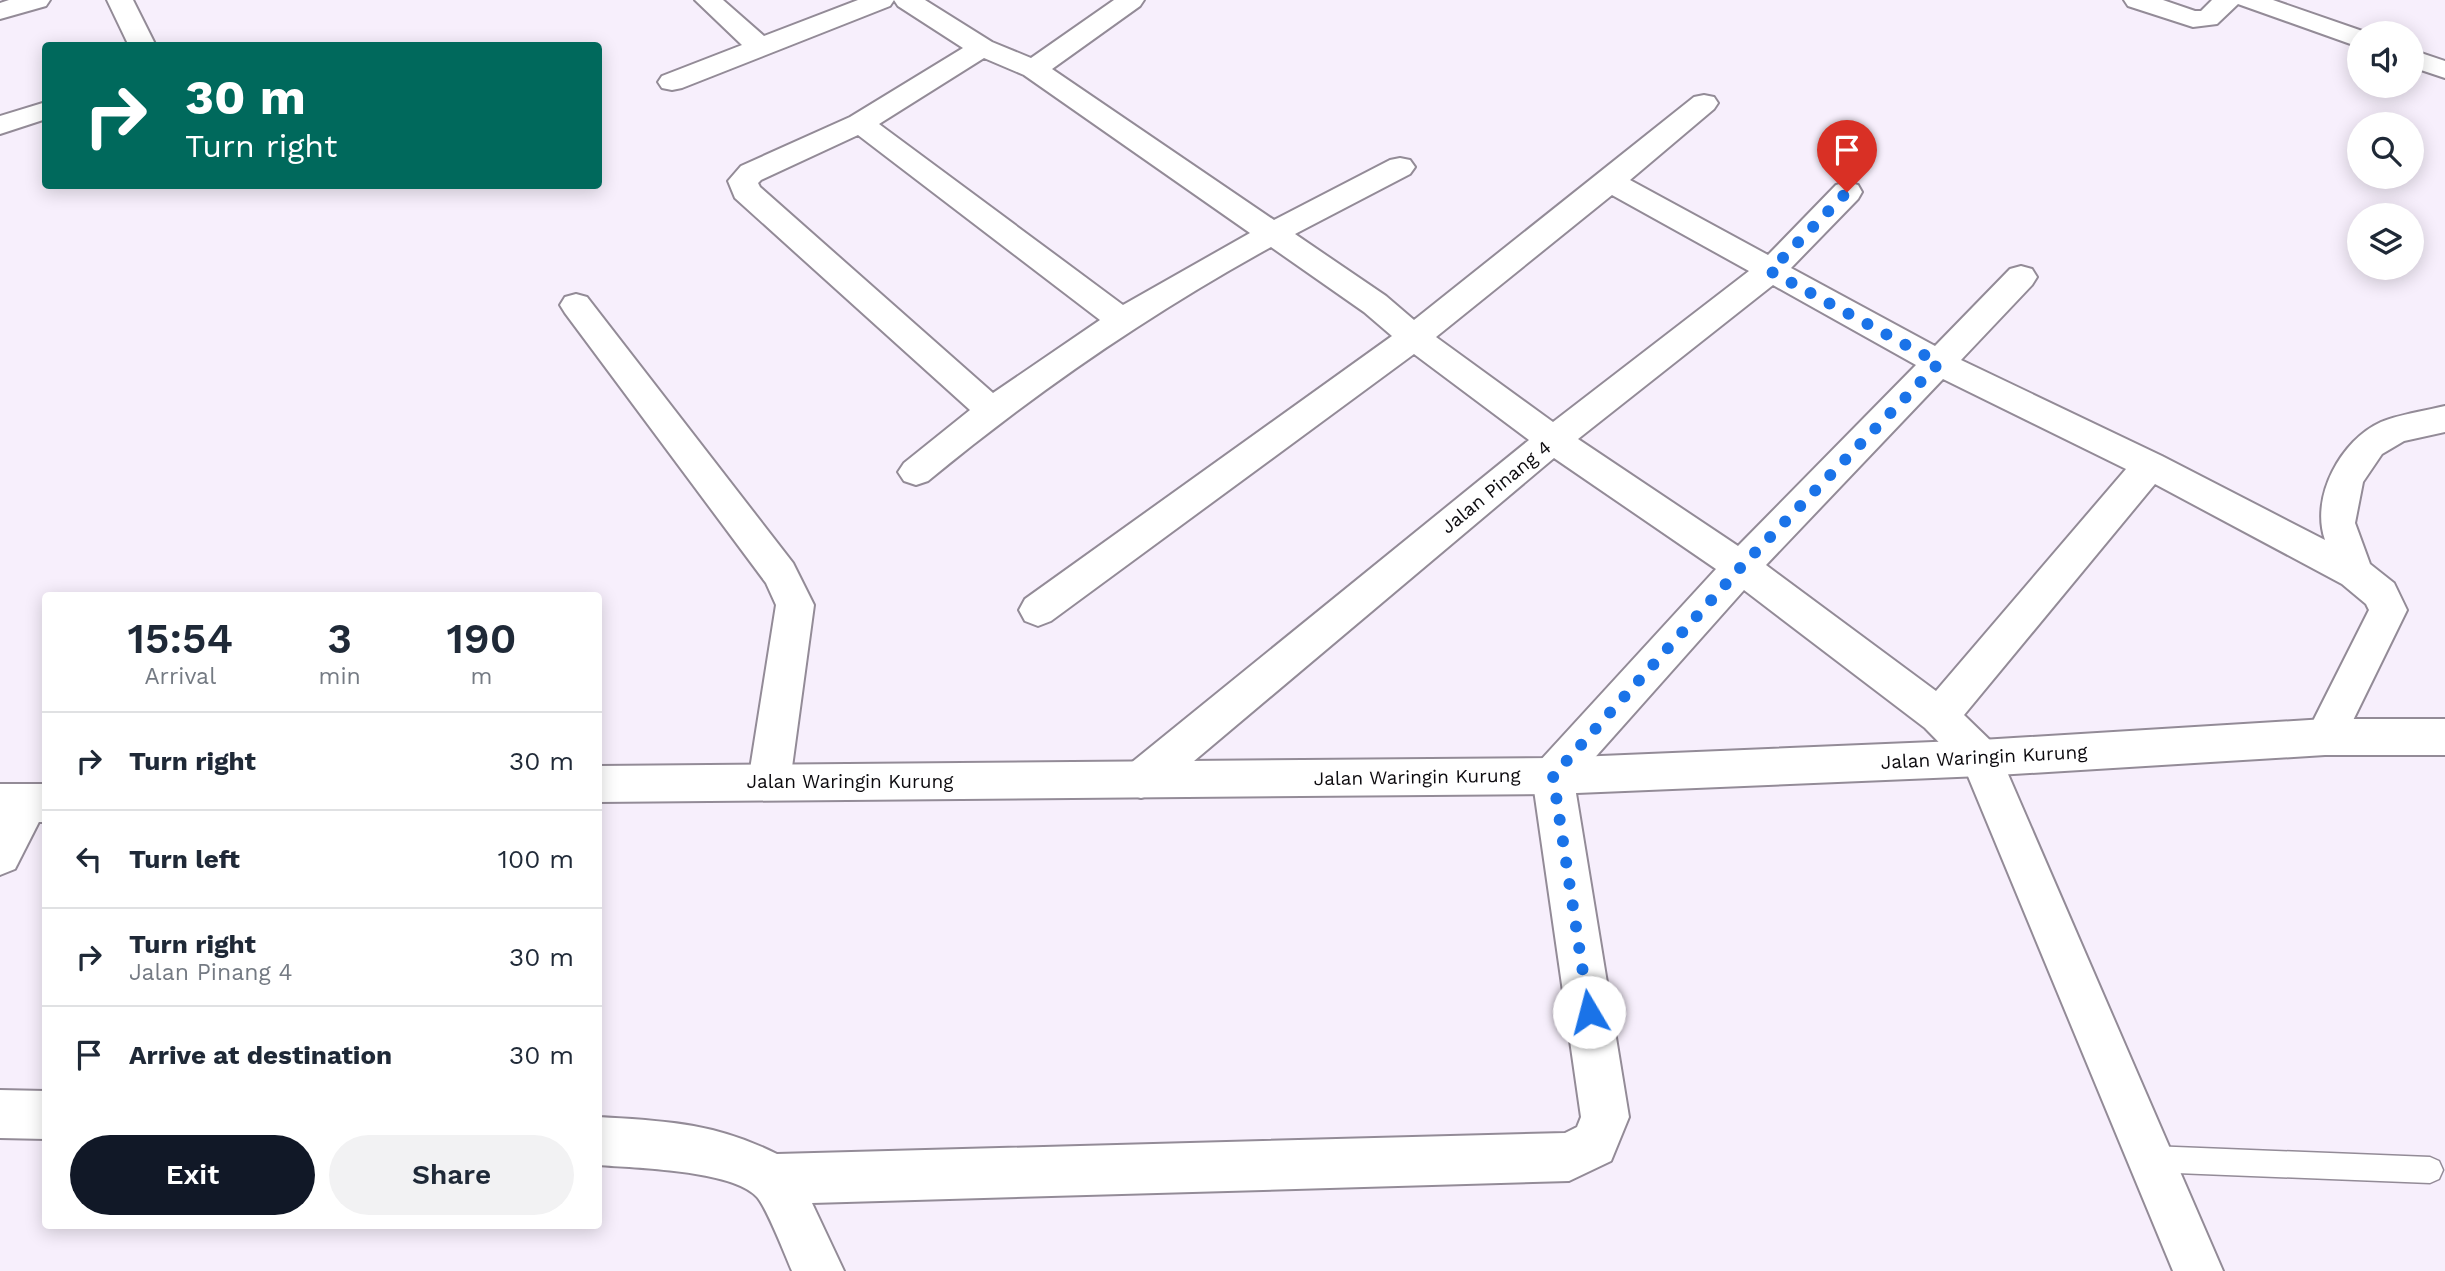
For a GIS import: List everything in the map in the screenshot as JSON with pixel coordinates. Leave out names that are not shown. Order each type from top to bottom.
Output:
[{"type":"street","points":[[0,11],[37,0]]},
{"type":"street","points":[[120,0],[141,42]]},
{"type":"street","points":[[708,0],[760,47]]},
{"type":"street","points":[[672,82],[881,0]]},
{"type":"street","points":[[907,0],[982,48],[1034,69],[1376,304],[1414,337],[1553,440],[1741,567],[1939,716],[1981,758],[2198,1271]]},
{"type":"street","points":[[1034,69],[1131,0]]},
{"type":"street","points":[[2137,0],[2193,19],[2208,18],[2227,0]]},
{"type":"street","points":[[2248,0],[2347,35]]},
{"type":"street","points":[[982,48],[860,123],[751,173],[743,181],[746,191],[991,410]]},
{"type":"street","points":[[2424,62],[2445,70]]},
{"type":"street","points":[[1038,610],[1414,337],[1704,103]]},
{"type":"street","points":[[0,125],[42,111]]},
{"type":"street","points":[[860,123],[1122,320]]},
{"type":"street","points":[[916,472],[991,410],[1122,320],[1272,234],[1400,167]]},
{"type":"street","points":[[1610,181],[1939,363],[2150,465],[2356,573],[2381,594],[2388,610],[2325,737]]},
{"type":"street","name":"Jalan Pinang 4","points":[[1140,780],[1553,440],[1770,271],[1847,192]]},
{"type":"street","points":[[602,1141],[686,1147],[736,1159],[774,1179],[1569,1157],[1594,1144],[1605,1117],[1553,776],[1741,567],[2021,277]]},
{"type":"street","points":[[576,305],[780,574],[795,605],[769,782]]},
{"type":"street","points":[[2356,573],[2337,523],[2346,479],[2370,445],[2394,431],[2445,419]]},
{"type":"street","points":[[1939,716],[2150,465]]},
{"type":"street","name":"Jalan Waringin Kurung","points":[[602,784],[1553,776],[1981,758],[2325,737],[2445,737]]},
{"type":"street","points":[[0,855],[24,803]]},
{"type":"street","points":[[0,1114],[42,1115]]},
{"type":"street","points":[[774,1179],[819,1271]]},
{"type":"lane","points":[[2151,1159],[2430,1170]]},
{"type":"route","points":[[1589,1012],[1553,776],[1741,567],[1939,363],[1770,271],[1847,192]]}]
